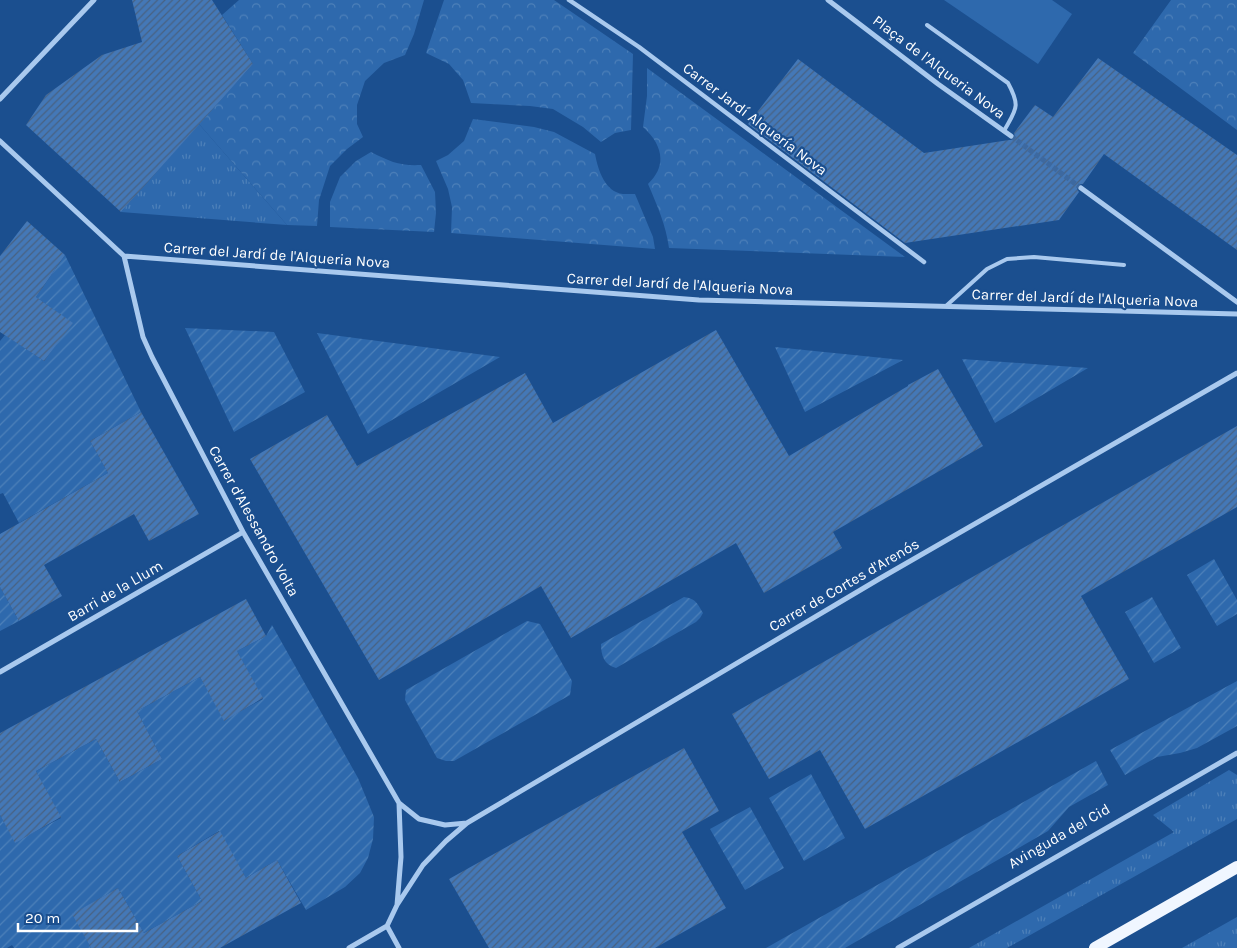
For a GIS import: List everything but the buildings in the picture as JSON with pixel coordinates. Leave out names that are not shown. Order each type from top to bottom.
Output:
[{"type":"main road","points":[[1095,948],[1237,867]]},
{"type":"street","points":[[0,99],[94,0]]},
{"type":"street","name":"Carrer Jardí Alquería Nova","points":[[570,0],[638,47],[924,262]]},
{"type":"street","name":"Plaça de l'Alqueria Nova","points":[[828,0],[938,84],[1011,136]]},
{"type":"street","points":[[0,140],[124,256]]},
{"type":"street","points":[[1081,188],[1237,302]]},
{"type":"street","name":"Carrer del Jardí de l'Alqueria Nova","points":[[124,256],[685,299],[1237,314]]},
{"type":"street","name":"Carrer d'Alessandro Volta","points":[[124,256],[143,337],[152,357],[243,532],[399,803],[401,857],[397,905],[388,926]]},
{"type":"street","name":"Carrer de Cortes d'Arenós","points":[[397,905],[423,865],[467,823],[871,584],[1237,373]]},
{"type":"street","name":"Barri de la Llum","points":[[0,672],[243,532]]},
{"type":"street","name":"Avinguda del Cid","points":[[898,948],[1237,752]]},
{"type":"street","name":"Carrer de Cortes d'Arenós","points":[[399,803],[419,819],[446,825],[467,823]]},
{"type":"street","points":[[349,948],[388,926],[399,948]]},
{"type":"lane","points":[[927,25],[1008,83],[1016,96],[1016,109],[1004,131]]},
{"type":"lane","points":[[946,306],[987,269],[1007,259],[1034,257],[1124,265]]},
{"type":"green space","points":[[239,0],[424,0],[414,34],[405,55],[384,63],[365,81],[357,105],[357,124],[363,137],[347,149],[330,166],[319,200],[317,226],[287,225],[199,124],[253,64],[222,15]]},
{"type":"green space","points":[[444,0],[554,0],[633,54],[631,130],[615,133],[601,142],[583,127],[553,109],[471,103],[463,80],[449,64],[426,53]]},
{"type":"green space","points":[[944,0],[1052,0],[1072,14],[1038,64]]},
{"type":"green space","points":[[1171,0],[1237,0],[1237,130],[1133,53]]},
{"type":"green space","points":[[647,68],[905,257],[669,248],[658,207],[648,184],[658,169],[660,155],[655,140],[643,127],[647,96]]},
{"type":"green space","points":[[473,119],[534,127],[554,132],[595,154],[600,173],[611,189],[623,194],[635,194],[653,237],[655,249],[451,233],[452,207],[448,189],[436,161],[448,155],[464,141]]},
{"type":"green space","points":[[199,124],[287,225],[121,212]]},
{"type":"green space","points":[[371,152],[395,163],[421,165],[435,192],[436,213],[434,232],[330,227],[330,202],[340,177],[356,161]]},
{"type":"green space","points":[[65,255],[141,412],[90,441],[108,473],[19,523],[3,493],[0,494],[0,341],[5,335],[44,361],[72,323],[36,297]]},
{"type":"green space","points":[[185,328],[274,332],[305,392],[234,432]]},
{"type":"green space","points":[[317,333],[500,357],[368,434]]},
{"type":"green space","points":[[775,347],[903,360],[805,412]]},
{"type":"green space","points":[[962,359],[1088,368],[995,423]]},
{"type":"green space","points":[[1214,559],[1237,600],[1237,614],[1217,626],[1187,575]]},
{"type":"green space","points":[[0,587],[19,621],[0,631]]},
{"type":"green space","points":[[684,597],[696,602],[703,613],[696,622],[616,668],[606,662],[601,644]]},
{"type":"green space","points":[[1152,597],[1181,648],[1154,663],[1125,612]]},
{"type":"green space","points":[[527,621],[540,624],[572,681],[570,695],[454,761],[437,758],[405,700],[406,690]]},
{"type":"green space","points":[[272,625],[358,778],[374,817],[373,839],[368,858],[360,873],[345,887],[306,910],[277,860],[246,878],[219,831],[177,856],[202,901],[144,933],[118,888],[73,914],[91,948],[14,948],[12,945],[7,948],[0,948],[0,815],[15,842],[61,818],[36,771],[96,739],[120,782],[162,759],[137,711],[200,677],[224,720],[263,699],[237,651],[266,636]]},
{"type":"green space","points":[[1237,681],[1237,726],[1197,748],[1157,757],[1125,775],[1110,750]]},
{"type":"green space","points":[[1096,761],[1108,785],[1069,807],[1048,831],[845,948],[766,948]]},
{"type":"green space","points":[[1229,770],[1237,775],[1237,819],[1007,948],[969,948],[1174,832],[1153,815]]},
{"type":"green space","points":[[811,774],[845,838],[804,861],[769,798]]},
{"type":"green space","points":[[750,807],[784,868],[745,890],[710,829]]},
{"type":"green space","points":[[1237,917],[1237,948],[1182,948]]},
{"type":"tunnel","points":[[1011,136],[1081,188]]}]
